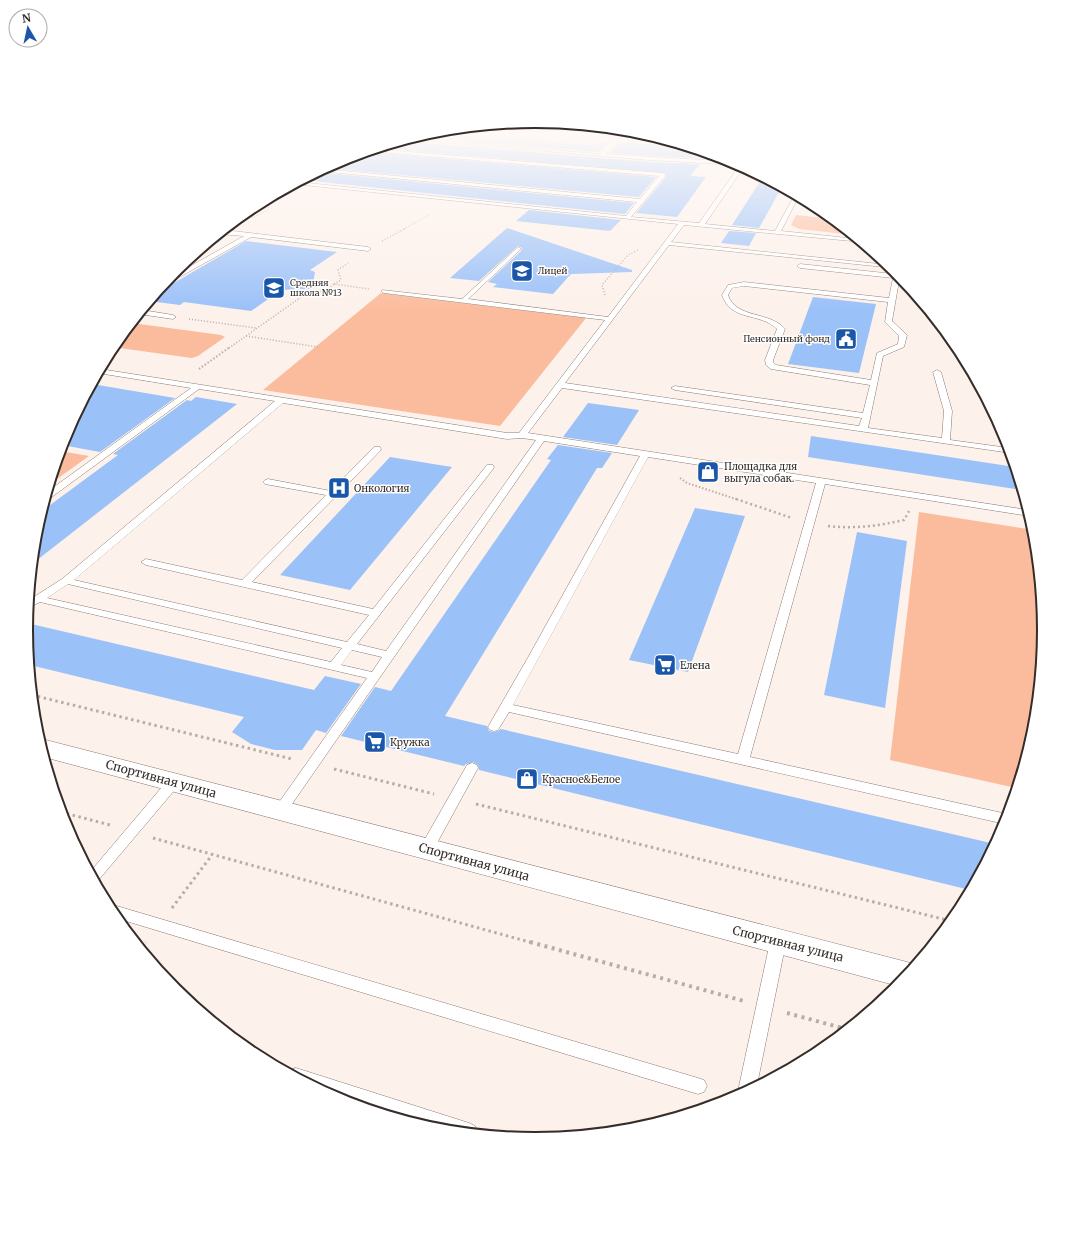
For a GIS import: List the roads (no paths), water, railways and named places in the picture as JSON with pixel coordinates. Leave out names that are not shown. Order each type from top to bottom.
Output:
[{"type":"street","name":"Спортивная улица","points":[[48,750],[900,973]]},
{"type":"lane","points":[[397,194],[852,240]]},
{"type":"lane","points":[[567,194],[642,201]]},
{"type":"lane","points":[[627,218],[648,194]]},
{"type":"lane","points":[[701,225],[722,194]]},
{"type":"lane","points":[[777,232],[794,200]]},
{"type":"lane","points":[[522,435],[682,223]]},
{"type":"lane","points":[[227,233],[368,249]]},
{"type":"lane","points":[[179,276],[250,235]]},
{"type":"lane","points":[[667,243],[880,266]]},
{"type":"lane","points":[[463,301],[518,249]]},
{"type":"lane","points":[[800,266],[888,273]]},
{"type":"lane","points":[[863,429],[880,355],[901,345],[903,335],[888,322],[896,281]]},
{"type":"lane","points":[[874,383],[783,370],[774,367],[769,363],[769,360],[781,329],[779,326],[770,321],[739,312],[727,301],[725,295],[730,286],[744,284],[892,300]]},
{"type":"lane","points":[[384,290],[463,301],[610,318]]},
{"type":"lane","points":[[147,313],[173,316]]},
{"type":"lane","points":[[104,372],[507,436],[522,435],[1023,512]]},
{"type":"lane","points":[[937,372],[948,411],[946,441]]},
{"type":"lane","points":[[560,385],[1004,450]]},
{"type":"lane","points":[[52,492],[197,387]]},
{"type":"lane","points":[[675,388],[866,416]]},
{"type":"lane","points":[[34,602],[66,581],[281,400]]},
{"type":"lane","points":[[280,811],[388,655],[542,438]]},
{"type":"lane","points":[[244,584],[377,449]]},
{"type":"lane","points":[[494,727],[645,454]]},
{"type":"lane","points":[[334,666],[490,467]]},
{"type":"lane","points":[[743,760],[821,481]]},
{"type":"lane","points":[[268,482],[333,494]]},
{"type":"lane","points":[[146,562],[376,613]]},
{"type":"lane","points":[[66,581],[388,655]]},
{"type":"lane","points":[[39,599],[374,676]]},
{"type":"lane","points":[[506,707],[1001,818]]},
{"type":"lane","points":[[426,850],[472,768]]},
{"type":"lane","points":[[97,874],[173,783]]},
{"type":"lane","points":[[122,914],[698,1086]]},
{"type":"lane","points":[[748,1084],[778,942]]},
{"type":"lane","points":[[327,1086],[439,1122]]},
{"type":"place","name":"Лицей","points":[[522,271]]},
{"type":"place","name":"Средняя школа №13","points":[[274,288]]},
{"type":"place","name":"Пенсионный фонд","points":[[846,339]]},
{"type":"place","name":"Площадка для выгула собак.","points":[[708,472]]},
{"type":"place","name":"Онкология","points":[[339,488]]},
{"type":"place","name":"Елена","points":[[665,665]]},
{"type":"place","name":"Кружка","points":[[375,742]]},
{"type":"place","name":"Красное&Белое","points":[[527,779]]}]
